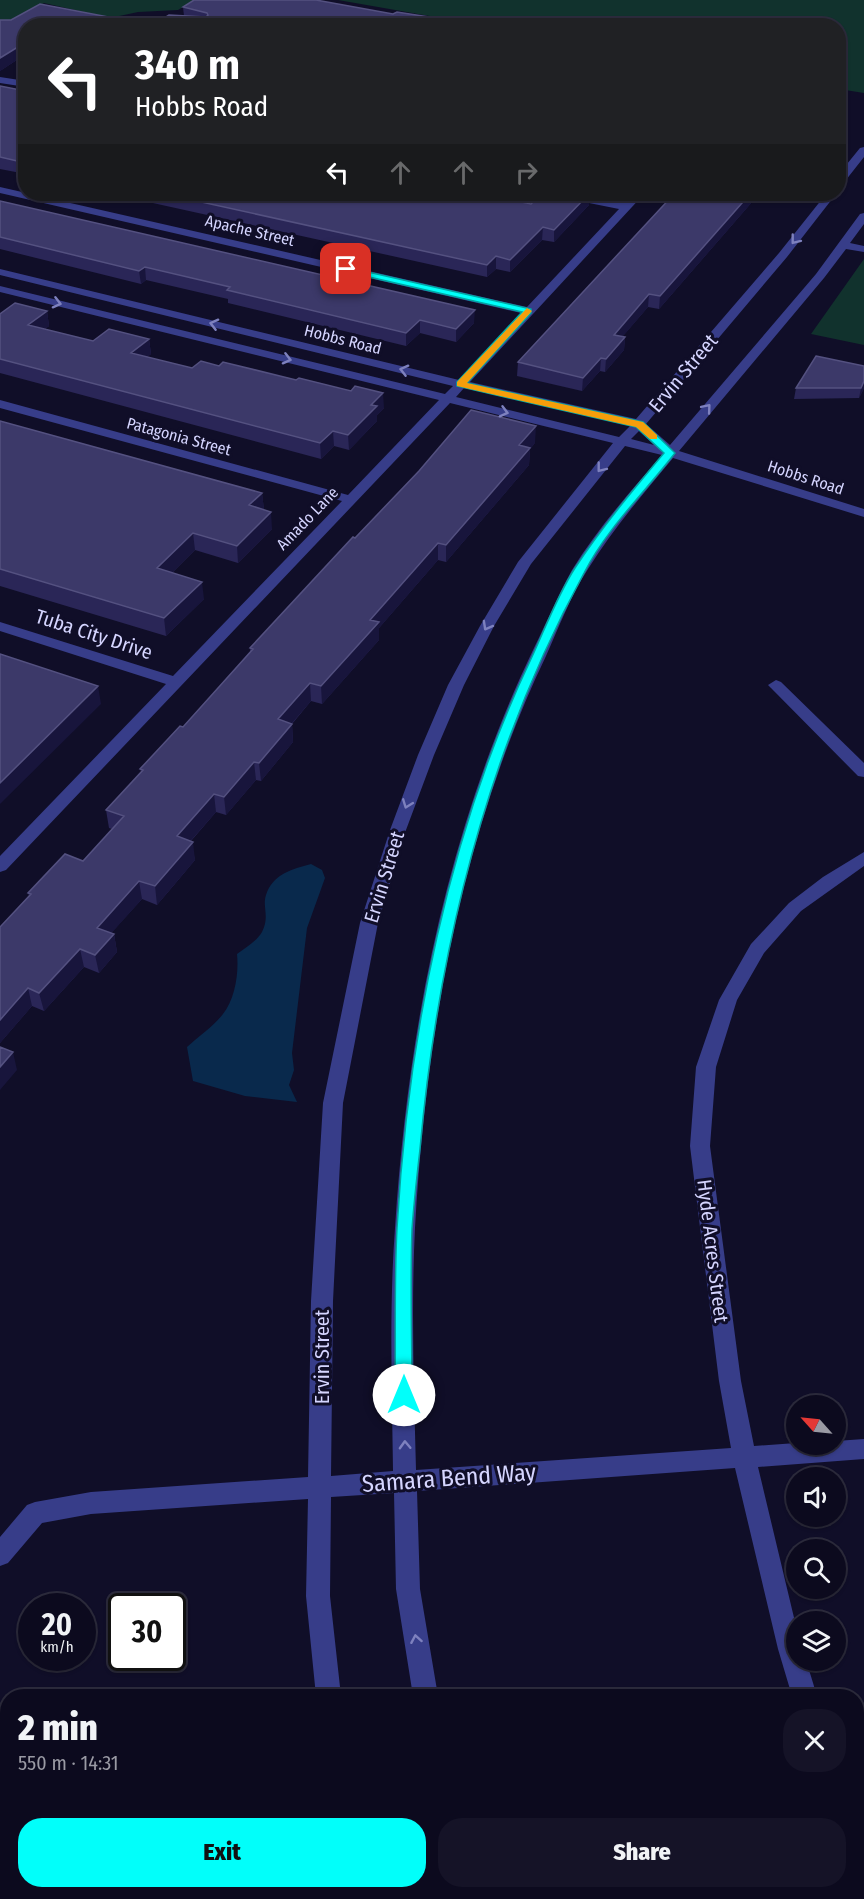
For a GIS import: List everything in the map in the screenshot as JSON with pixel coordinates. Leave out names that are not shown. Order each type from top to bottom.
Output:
[{"type":"street","points":[[0,80],[18,83]]},
{"type":"street","points":[[846,173],[864,150]]},
{"type":"street","name":"Apache Street","points":[[0,190],[18,194]]},
{"type":"street","name":"Apache Street","points":[[48,201],[528,311]]},
{"type":"street","points":[[595,201],[626,207]]},
{"type":"street","name":"Amado Lane","points":[[0,866],[448,398],[632,201]]},
{"type":"street","name":"Ervin Street","points":[[327,1689],[318,1596],[322,1301],[333,1103],[369,923],[398,830],[426,755],[456,685],[487,626],[525,562],[621,442],[639,424],[783,255],[825,201]]},
{"type":"street","name":"Ervin Street","points":[[425,1689],[408,1589],[404,1395],[405,1229],[418,1092],[438,959],[468,841],[494,758],[519,696],[579,571],[618,514],[820,276],[864,216]]},
{"type":"street","points":[[843,245],[864,249]]},
{"type":"street","name":"Hobbs Road","points":[[0,272],[460,384],[639,424],[670,453]]},
{"type":"street","points":[[0,300],[5,291],[30,279]]},
{"type":"street","name":"Hobbs Road","points":[[5,291],[670,453],[864,513]]},
{"type":"street","name":"Patagonia Street","points":[[0,404],[349,499]]},
{"type":"street","name":"Tuba City Drive","points":[[0,626],[176,682]]},
{"type":"street","points":[[776,685],[864,772]]},
{"type":"street","name":"Hyde Acres Street","points":[[803,1689],[790,1649],[745,1457],[728,1370],[700,1146],[706,1067],[728,1000],[758,949],[795,907],[864,858]]},
{"type":"street","name":"Samara Bend Way","points":[[0,1555],[35,1513],[91,1503],[864,1449]]},
{"type":"green space","points":[[0,0],[195,0],[178,10],[138,12],[110,18],[44,3],[6,26],[0,26]]},
{"type":"green space","points":[[338,0],[864,0],[864,93],[846,90],[846,18],[441,18]]},
{"type":"green space","points":[[864,259],[864,345],[811,334]]},
{"type":"water","points":[[311,864],[322,870],[325,878],[307,928],[292,1053],[294,1070],[289,1085],[297,1102],[245,1096],[193,1081],[187,1047],[215,1023],[231,1001],[235,986],[237,954],[262,932],[265,921],[265,899],[269,888],[284,873]]},
{"type":"building","points":[[194,0],[316,0],[393,14],[397,12],[429,17],[164,18],[169,15],[206,17],[208,15],[183,7]]},
{"type":"building","points":[[40,4],[114,18],[18,18],[18,47],[0,58],[0,20],[11,20]]},
{"type":"building","points":[[0,86],[18,89],[18,161],[0,157]]},
{"type":"building","points":[[0,201],[475,310],[456,329],[420,320],[406,333],[227,290],[230,287],[145,267],[139,271],[0,237]]},
{"type":"building","points":[[197,201],[517,201],[531,204],[534,201],[582,201],[554,230],[543,227],[510,260],[496,256],[487,265]]},
{"type":"building","points":[[668,201],[744,201],[660,296],[649,294],[614,335],[625,337],[606,359],[601,358],[583,378],[518,362]]},
{"type":"building","points":[[15,303],[47,311],[28,325],[93,341],[109,329],[149,339],[131,353],[192,368],[201,361],[219,366],[223,362],[351,391],[355,386],[383,393],[371,405],[377,406],[348,435],[333,431],[320,443],[0,359],[0,314]]},
{"type":"building","points":[[816,356],[864,366],[864,381],[861,388],[796,388]]},
{"type":"building","points":[[471,410],[536,426],[519,445],[530,448],[446,545],[438,543],[370,620],[379,622],[321,686],[310,683],[278,719],[292,724],[259,763],[254,762],[224,797],[214,794],[177,836],[193,842],[155,886],[139,881],[97,928],[114,934],[95,955],[80,949],[39,993],[28,988],[0,1020],[0,927],[65,854],[83,861],[124,816],[106,810],[143,770],[140,769],[180,726],[183,727],[253,649],[250,648],[353,537],[355,538],[419,471]]},
{"type":"building","points":[[0,421],[262,493],[249,505],[271,512],[237,546],[193,533],[157,568],[202,582],[164,618],[0,569]]},
{"type":"building","points":[[0,654],[98,686],[0,783]]},
{"type":"building","points":[[0,1047],[13,1052],[0,1067]]},
{"type":"slow traffic","points":[[527,311],[460,384],[639,424],[653,437]]},
{"type":"route","points":[[346,269],[528,311],[460,384],[639,424],[670,453],[618,514],[579,571],[519,696],[494,758],[468,841],[438,959],[420,1069],[405,1229],[404,1395]]}]
